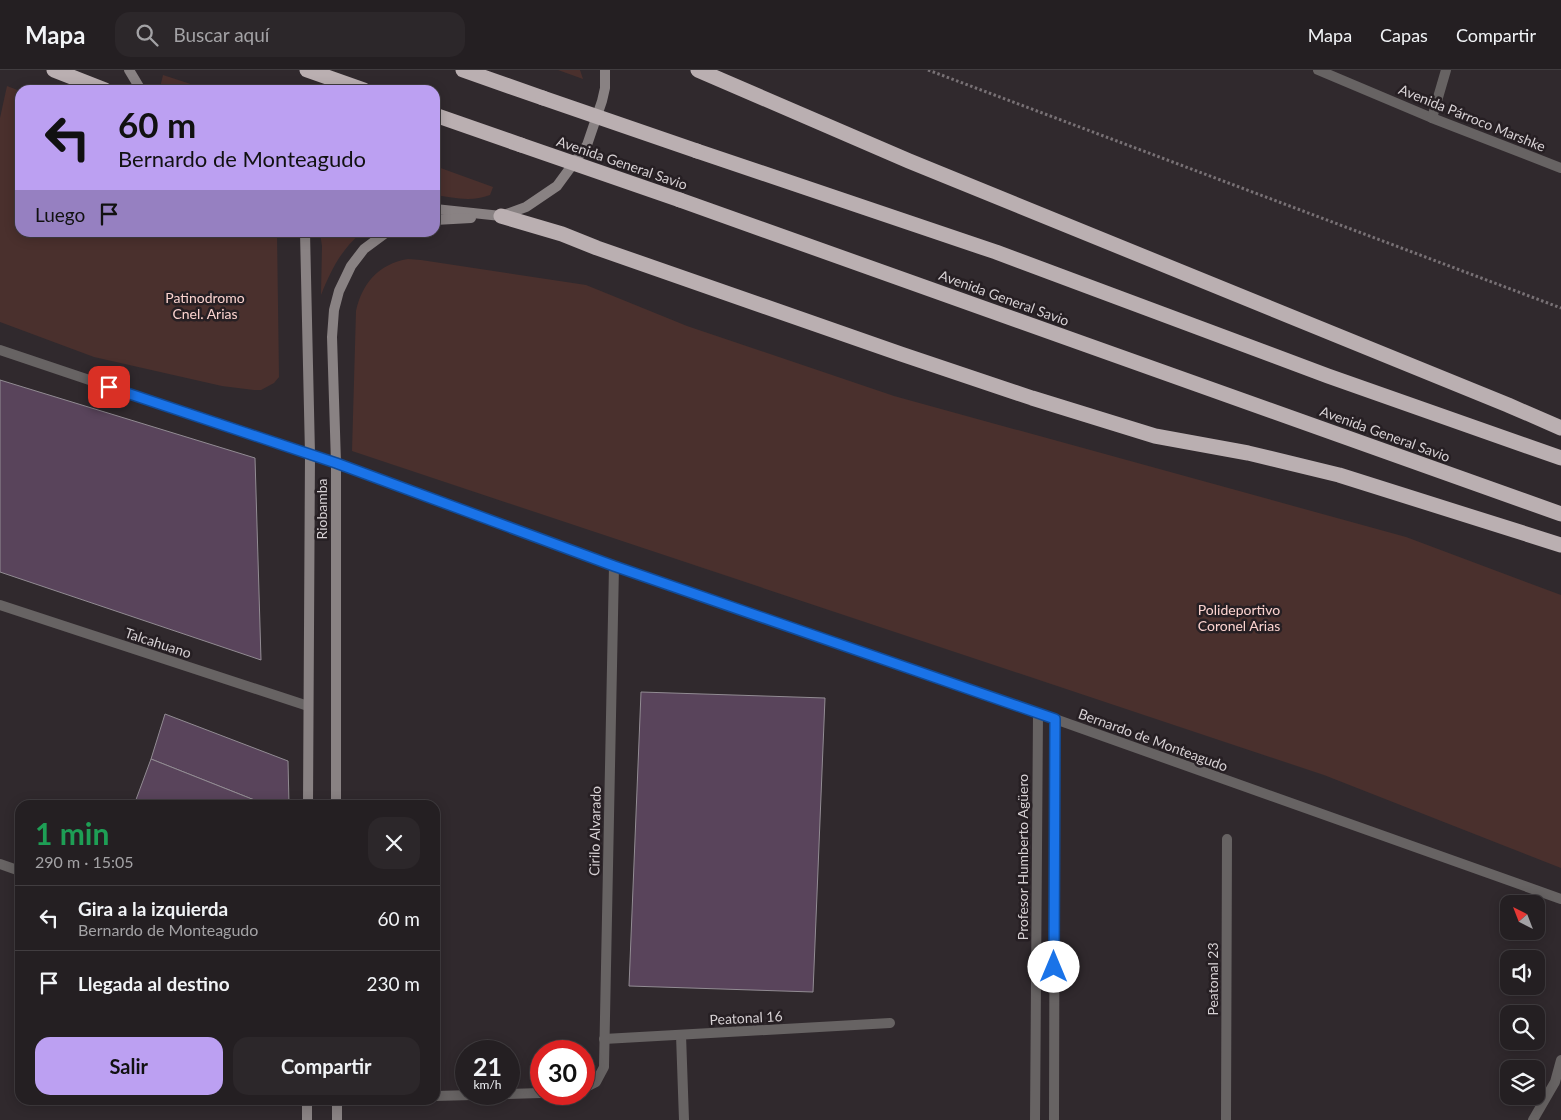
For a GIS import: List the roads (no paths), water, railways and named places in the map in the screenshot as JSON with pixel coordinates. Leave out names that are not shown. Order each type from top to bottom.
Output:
[{"type":"highway","points":[[54,70],[92,85]]},
{"type":"highway","points":[[307,70],[350,85]]},
{"type":"highway","points":[[464,70],[996,252],[1328,376],[1561,458]]},
{"type":"highway","points":[[698,70],[909,161],[1561,428]]},
{"type":"highway","name":"Avenida General Savio","points":[[440,117],[680,200],[1561,514]]},
{"type":"highway","points":[[494,216],[562,234],[597,248],[1032,398],[1155,436],[1248,453],[1339,475],[1561,546]]},
{"type":"main road","points":[[129,70],[138,85]]},
{"type":"main road","points":[[440,220],[494,216],[526,207],[557,186],[587,146],[605,88],[605,70]]},
{"type":"main road","points":[[440,210],[494,216]]},
{"type":"main road","name":"Riobamba","points":[[305,237],[310,454],[308,800]]},
{"type":"main road","name":"Riobamba","points":[[336,800],[336,463],[332,337],[337,294],[346,273],[355,260],[380,237]]},
{"type":"main road","points":[[307,1105],[307,1120]]},
{"type":"main road","points":[[337,1105],[337,1120]]},
{"type":"street","name":"Avenida Párroco Marshke","points":[[1318,70],[1432,118],[1561,168]]},
{"type":"street","points":[[1432,118],[1446,70]]},
{"type":"street","name":"Bernardo de Monteagudo","points":[[0,350],[336,463],[614,566],[1055,719],[1561,899]]},
{"type":"street","name":"Cirilo Alvarado","points":[[595,1082],[604,1067],[614,566]]},
{"type":"street","name":"Talcahuano","points":[[0,605],[308,706]]},
{"type":"street","name":"Profesor Humberto Agüero","points":[[1035,1120],[1038,714]]},
{"type":"street","points":[[1054,1120],[1055,719]]},
{"type":"street","name":"Peatonal 23","points":[[1226,1120],[1227,839]]},
{"type":"street","points":[[0,864],[15,869]]},
{"type":"street","name":"Peatonal 16","points":[[604,1039],[890,1024]]},
{"type":"street","points":[[681,1035],[684,1120]]},
{"type":"street","points":[[1533,1120],[1555,1082],[1561,1060]]},
{"type":"street","points":[[440,1096],[530,1093]]},
{"type":"park label","name":"Patinodromo Cnel. Arias","points":[[205,306]]},
{"type":"park label","name":"Polideportivo Coronel Arias","points":[[1239,618]]}]
